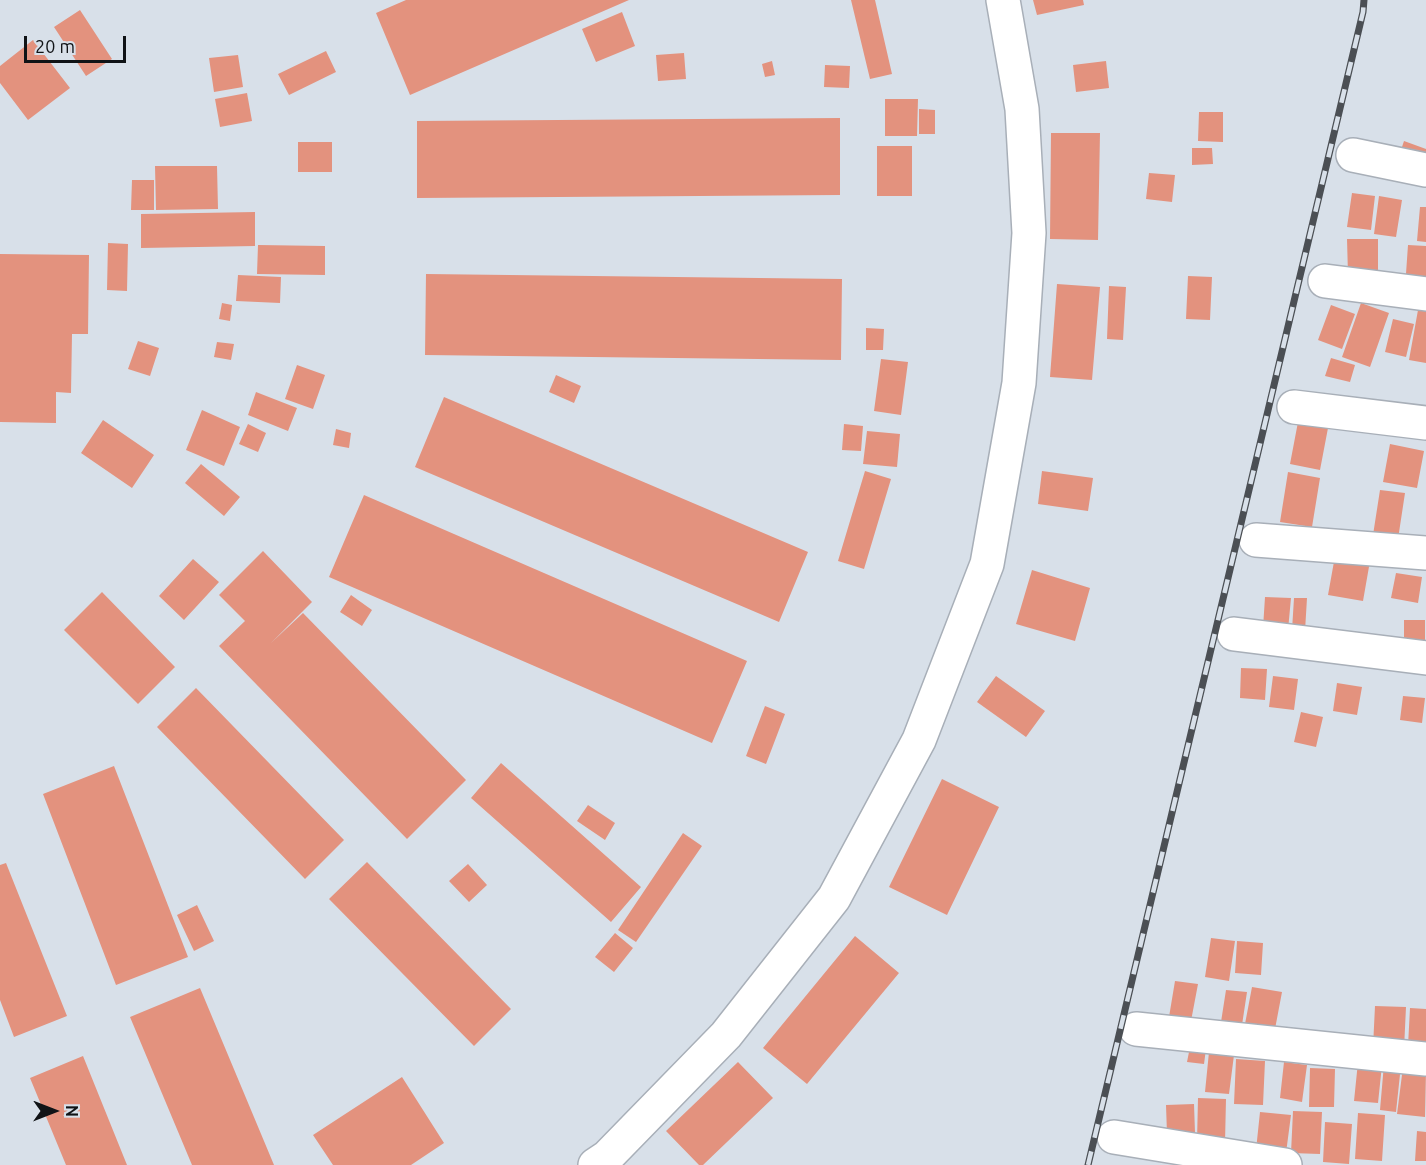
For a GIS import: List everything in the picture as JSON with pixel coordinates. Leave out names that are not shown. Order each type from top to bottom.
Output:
[{"type":"street","points":[[595,1165],[607,1157],[726,1035],[834,898],[920,740],[987,564],[1019,383],[1029,233],[1022,110],[1003,0]]},
{"type":"street","points":[[1353,155],[1426,170]]},
{"type":"street","points":[[1325,281],[1426,294]]},
{"type":"street","points":[[1294,407],[1426,423]]},
{"type":"street","points":[[1256,540],[1426,553]]},
{"type":"street","points":[[1234,634],[1426,658]]},
{"type":"street","points":[[1136,1029],[1426,1059]]},
{"type":"street","points":[[1114,1137],[1285,1165]]},
{"type":"building","points":[[406,0],[629,0],[410,95],[376,13]]},
{"type":"building","points":[[851,0],[875,0],[892,74],[870,79]]},
{"type":"building","points":[[1033,0],[1083,0],[1084,5],[1037,15]]},
{"type":"building","points":[[80,10],[112,59],[86,76],[54,27]]},
{"type":"building","points":[[622,12],[635,46],[596,62],[582,29]]},
{"type":"building","points":[[33,40],[70,88],[28,120],[0,83],[0,66]]},
{"type":"building","points":[[326,51],[336,72],[289,95],[278,74]]},
{"type":"building","points":[[684,53],[686,79],[658,81],[656,55]]},
{"type":"building","points":[[238,55],[243,87],[214,92],[209,58]]},
{"type":"building","points":[[772,61],[775,75],[765,77],[762,64]]},
{"type":"building","points":[[1106,61],[1109,88],[1076,92],[1073,65]]},
{"type":"building","points":[[825,65],[850,66],[849,88],[824,87]]},
{"type":"building","points":[[247,93],[252,121],[220,127],[215,99]]},
{"type":"building","points":[[885,99],[918,99],[917,136],[885,136]]},
{"type":"building","points":[[919,109],[935,110],[935,134],[919,134]]},
{"type":"building","points":[[1199,112],[1223,112],[1223,142],[1198,141]]},
{"type":"building","points":[[840,118],[840,195],[417,198],[417,121]]},
{"type":"building","points":[[1051,133],[1100,133],[1098,240],[1050,239]]},
{"type":"building","points":[[1404,141],[1426,149],[1426,157],[1398,159]]},
{"type":"building","points":[[298,142],[332,142],[332,172],[298,172]]},
{"type":"building","points":[[877,146],[912,146],[912,196],[877,196]]},
{"type":"building","points":[[1192,148],[1212,148],[1213,164],[1192,165]]},
{"type":"building","points":[[155,166],[217,166],[218,209],[156,210]]},
{"type":"building","points":[[1149,173],[1175,175],[1172,202],[1146,199]]},
{"type":"building","points":[[132,180],[154,180],[154,210],[131,210]]},
{"type":"building","points":[[1352,193],[1375,196],[1371,230],[1347,227]]},
{"type":"building","points":[[1379,196],[1402,200],[1396,237],[1374,234]]},
{"type":"building","points":[[1420,207],[1426,207],[1426,242],[1417,241]]},
{"type":"building","points":[[255,212],[255,246],[141,248],[141,214]]},
{"type":"building","points":[[1347,239],[1378,239],[1378,274],[1348,275]]},
{"type":"building","points":[[108,243],[128,244],[127,291],[107,290]]},
{"type":"building","points":[[258,245],[325,246],[325,275],[257,274]]},
{"type":"building","points":[[1408,245],[1426,246],[1426,288],[1405,288]]},
{"type":"building","points":[[0,254],[89,255],[88,334],[72,334],[71,393],[56,392],[56,423],[0,422]]},
{"type":"building","points":[[426,274],[842,279],[841,360],[425,355]]},
{"type":"building","points":[[238,275],[281,277],[280,303],[236,301]]},
{"type":"building","points":[[1188,276],[1212,277],[1210,320],[1186,319]]},
{"type":"building","points":[[1057,284],[1100,287],[1092,380],[1050,377]]},
{"type":"building","points":[[1109,286],[1126,287],[1123,340],[1107,339]]},
{"type":"building","points":[[222,303],[232,305],[230,321],[219,319]]},
{"type":"building","points":[[1361,303],[1389,313],[1370,367],[1342,357]]},
{"type":"building","points":[[1331,305],[1355,314],[1342,349],[1318,340]]},
{"type":"building","points":[[1418,310],[1426,311],[1426,363],[1409,360]]},
{"type":"building","points":[[1393,319],[1414,324],[1406,357],[1385,352]]},
{"type":"building","points":[[866,328],[884,329],[883,350],[866,350]]},
{"type":"building","points":[[138,341],[159,348],[150,376],[128,369]]},
{"type":"building","points":[[217,342],[234,344],[231,360],[214,357]]},
{"type":"building","points":[[1331,358],[1355,365],[1350,382],[1325,376]]},
{"type":"building","points":[[881,359],[908,362],[901,415],[874,411]]},
{"type":"building","points":[[297,365],[325,375],[313,409],[285,399]]},
{"type":"building","points":[[556,375],[581,386],[574,403],[549,392]]},
{"type":"building","points":[[256,392],[297,408],[288,431],[248,415]]},
{"type":"building","points":[[444,397],[808,552],[779,622],[415,467]]},
{"type":"building","points":[[202,410],[240,427],[224,466],[186,450]]},
{"type":"building","points":[[103,420],[154,455],[132,488],[81,453]]},
{"type":"building","points":[[1298,422],[1328,428],[1320,470],[1290,464]]},
{"type":"building","points":[[248,424],[266,433],[258,452],[239,444]]},
{"type":"building","points":[[844,424],[863,426],[861,451],[842,450]]},
{"type":"building","points":[[336,429],[351,433],[349,448],[333,445]]},
{"type":"building","points":[[867,431],[900,434],[897,467],[863,464]]},
{"type":"building","points":[[1390,444],[1424,451],[1417,488],[1383,482]]},
{"type":"building","points":[[201,464],[240,497],[224,516],[185,483]]},
{"type":"building","points":[[865,471],[891,479],[864,569],[838,561]]},
{"type":"building","points":[[1042,471],[1093,478],[1088,511],[1038,504]]},
{"type":"building","points":[[1288,472],[1320,478],[1312,527],[1280,522]]},
{"type":"building","points":[[1380,490],[1405,493],[1398,539],[1373,535]]},
{"type":"building","points":[[364,495],[747,661],[712,743],[329,577]]},
{"type":"building","points":[[263,551],[312,602],[271,643],[303,613],[466,780],[407,839],[219,646],[245,621],[219,595]]},
{"type":"building","points":[[1335,556],[1370,561],[1363,601],[1328,595]]},
{"type":"building","points":[[193,559],[219,582],[184,620],[159,596]]},
{"type":"building","points":[[1032,570],[1090,588],[1075,641],[1016,624]]},
{"type":"building","points":[[1396,573],[1422,577],[1418,603],[1391,598]]},
{"type":"building","points":[[102,592],[175,667],[138,704],[64,630]]},
{"type":"building","points":[[351,595],[372,610],[362,626],[340,612]]},
{"type":"building","points":[[1265,597],[1291,598],[1288,630],[1263,628]]},
{"type":"building","points":[[1294,598],[1307,598],[1305,631],[1292,630]]},
{"type":"building","points":[[1404,620],[1425,620],[1425,649],[1404,649]]},
{"type":"building","points":[[1241,668],[1267,669],[1265,700],[1240,698]]},
{"type":"building","points":[[996,676],[1045,711],[1026,737],[977,702]]},
{"type":"building","points":[[1273,676],[1298,679],[1294,710],[1269,707]]},
{"type":"building","points":[[1337,683],[1362,687],[1357,715],[1333,711]]},
{"type":"building","points":[[196,688],[344,840],[305,879],[157,727]]},
{"type":"building","points":[[1403,696],[1425,698],[1422,723],[1400,720]]},
{"type":"building","points":[[765,706],[785,714],[766,764],[746,756]]},
{"type":"building","points":[[1301,712],[1323,717],[1316,747],[1294,742]]},
{"type":"building","points":[[501,763],[641,887],[611,922],[471,798]]},
{"type":"building","points":[[114,766],[188,957],[116,985],[43,794]]},
{"type":"building","points":[[942,779],[999,807],[947,915],[889,887]]},
{"type":"building","points":[[588,805],[615,823],[605,840],[577,821]]},
{"type":"building","points":[[683,833],[702,846],[636,942],[618,930]]},
{"type":"building","points":[[367,862],[511,1009],[474,1046],[329,899]]},
{"type":"building","points":[[6,863],[67,1016],[14,1037],[0,1000],[0,865]]},
{"type":"building","points":[[468,864],[487,885],[469,902],[449,881]]},
{"type":"building","points":[[197,905],[214,941],[194,951],[177,915]]},
{"type":"building","points":[[615,933],[633,948],[614,972],[595,957]]},
{"type":"building","points":[[855,936],[899,973],[807,1084],[763,1048]]},
{"type":"building","points":[[1211,938],[1235,941],[1229,981],[1205,977]]},
{"type":"building","points":[[1237,941],[1263,943],[1261,975],[1235,973]]},
{"type":"building","points":[[1175,981],[1198,984],[1191,1021],[1169,1017]]},
{"type":"building","points":[[1252,987],[1282,992],[1275,1029],[1245,1024]]},
{"type":"building","points":[[200,988],[274,1165],[192,1165],[130,1017]]},
{"type":"building","points":[[1226,990],[1247,992],[1242,1025],[1221,1022]]},
{"type":"building","points":[[1375,1006],[1406,1007],[1404,1049],[1373,1047]]},
{"type":"building","points":[[1410,1008],[1426,1009],[1426,1047],[1408,1046]]},
{"type":"building","points":[[1190,1047],[1206,1049],[1204,1064],[1187,1062]]},
{"type":"building","points":[[1209,1052],[1234,1055],[1229,1094],[1205,1092]]},
{"type":"building","points":[[83,1056],[127,1165],[66,1165],[30,1078]]},
{"type":"building","points":[[1236,1059],[1265,1061],[1263,1105],[1234,1104]]},
{"type":"building","points":[[738,1062],[773,1098],[703,1165],[699,1165],[666,1131]]},
{"type":"building","points":[[1284,1062],[1307,1065],[1302,1102],[1280,1098]]},
{"type":"building","points":[[1358,1062],[1382,1065],[1378,1103],[1354,1101]]},
{"type":"building","points":[[1384,1064],[1401,1065],[1396,1112],[1380,1110]]},
{"type":"building","points":[[1403,1067],[1426,1070],[1425,1117],[1397,1114]]},
{"type":"building","points":[[1310,1068],[1335,1069],[1334,1107],[1309,1107]]},
{"type":"building","points":[[402,1077],[444,1143],[411,1165],[333,1165],[313,1135]]},
{"type":"building","points":[[1198,1098],[1226,1099],[1225,1143],[1197,1142]]},
{"type":"building","points":[[1194,1104],[1195,1133],[1167,1134],[1166,1105]]},
{"type":"building","points":[[1293,1111],[1322,1112],[1320,1154],[1291,1153]]},
{"type":"building","points":[[1260,1112],[1291,1115],[1286,1153],[1256,1150]]},
{"type":"building","points":[[1358,1113],[1385,1115],[1382,1161],[1355,1159]]},
{"type":"building","points":[[1325,1122],[1352,1124],[1349,1164],[1323,1162]]},
{"type":"building","points":[[1417,1131],[1426,1132],[1426,1161],[1415,1161]]},
{"type":"railway","points":[[1088,1165],[1364,0]]}]
